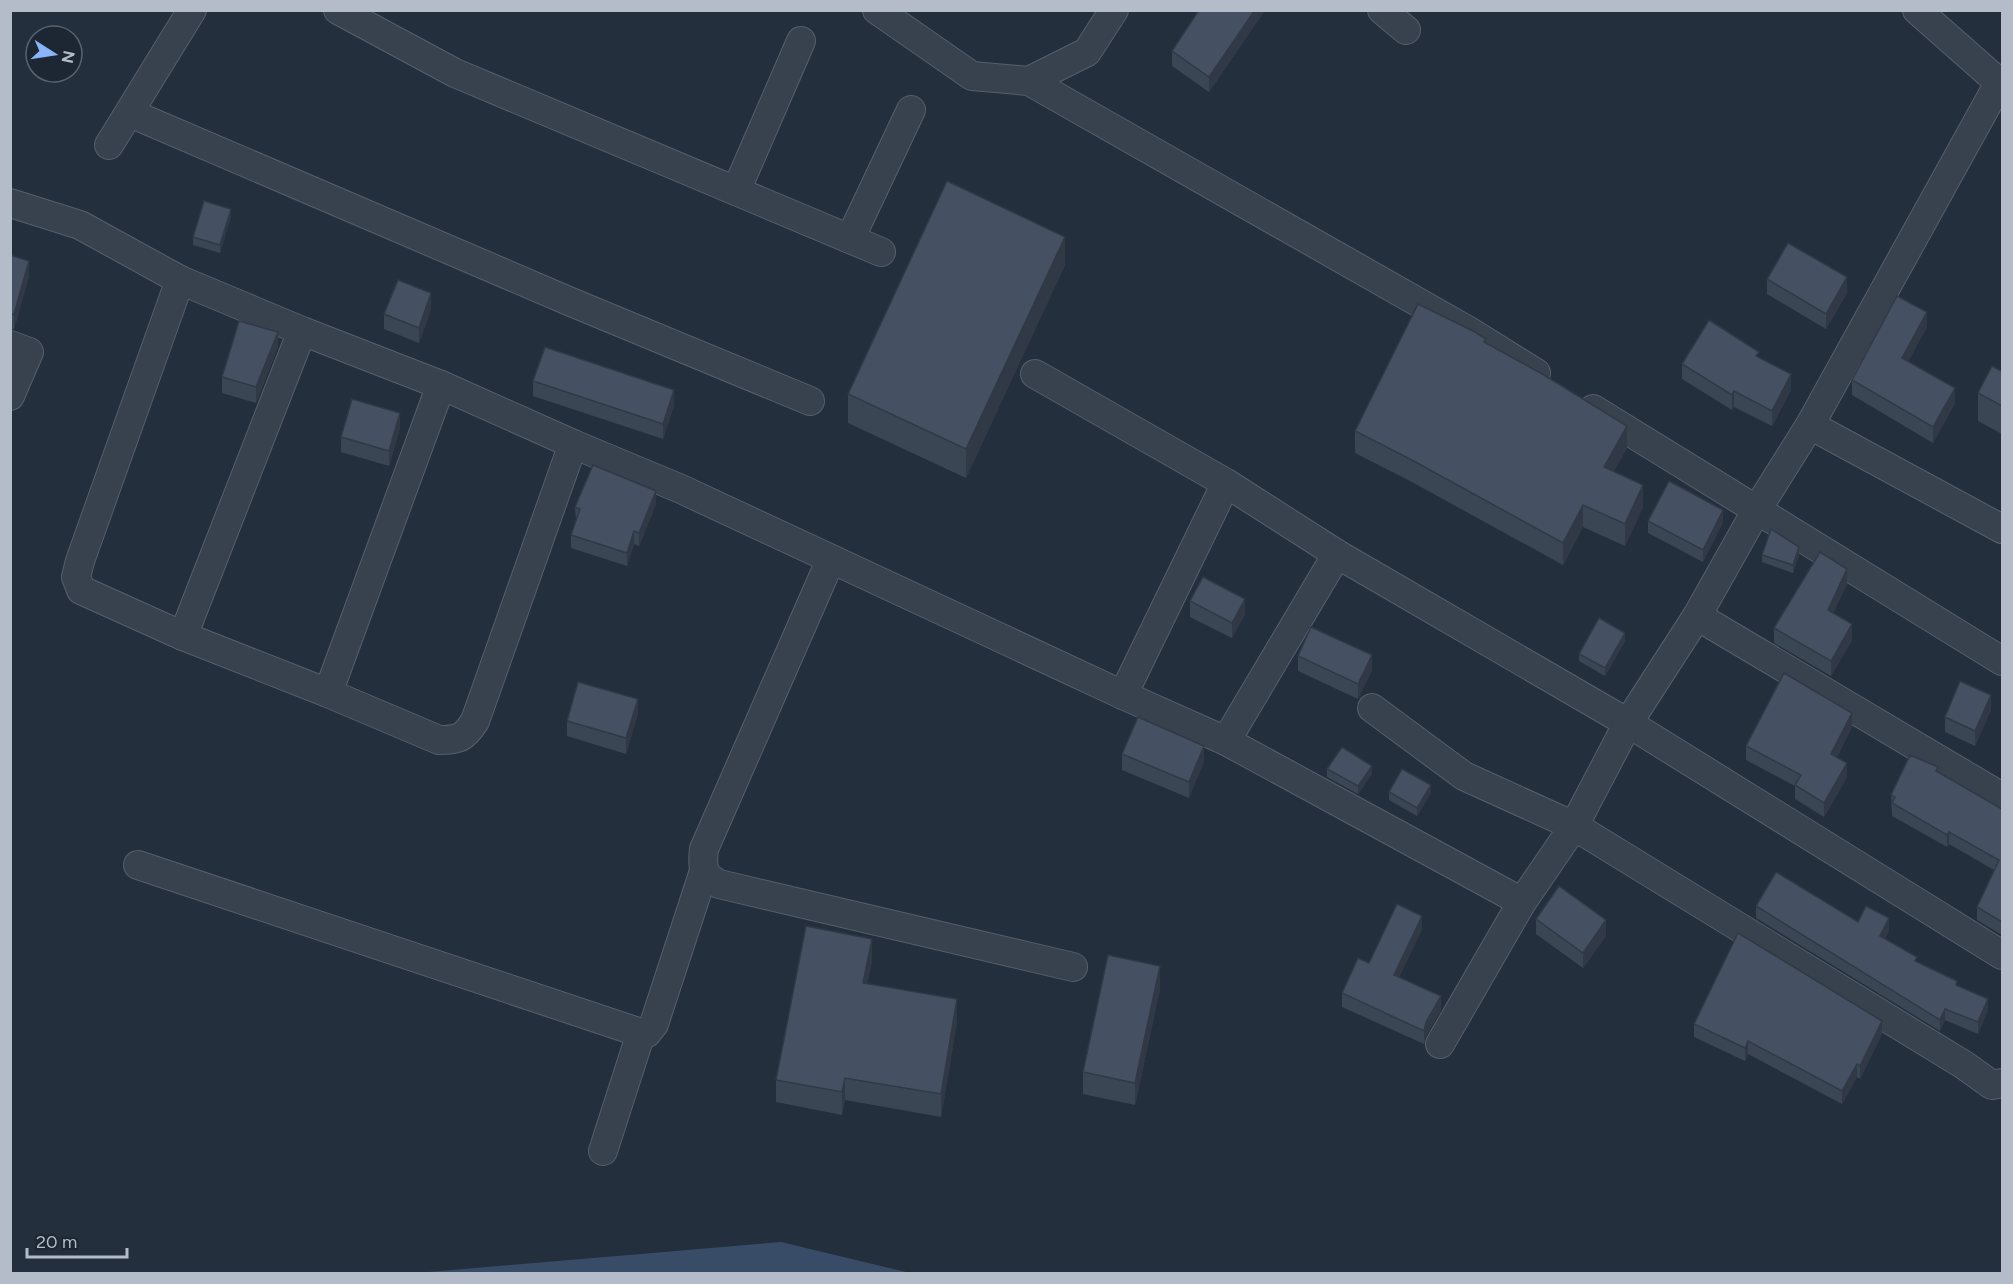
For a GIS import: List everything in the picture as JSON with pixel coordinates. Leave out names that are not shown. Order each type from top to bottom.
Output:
[{"type":"street","points":[[109,145],[192,10]]},
{"type":"street","points":[[338,10],[455,73],[881,252]]},
{"type":"street","points":[[877,10],[972,76],[1029,81],[1467,330],[2002,661]]},
{"type":"street","points":[[1029,81],[1087,52],[1114,10]]},
{"type":"street","points":[[1382,10],[1406,30]]},
{"type":"street","points":[[1440,1044],[1522,902],[1574,826],[1628,723],[1697,616],[1756,510],[1810,425],[2001,84],[1917,10]]},
{"type":"street","points":[[736,191],[801,41]]},
{"type":"street","points":[[850,239],[911,110]]},
{"type":"street","points":[[130,113],[810,401]]},
{"type":"street","points":[[10,203],[80,225],[180,280],[441,386],[681,489],[1226,741],[1522,902]]},
{"type":"street","points":[[180,280],[76,577],[81,590],[183,636],[439,740],[456,740],[468,732],[475,721],[573,444]]},
{"type":"street","points":[[183,636],[302,331]]},
{"type":"street","points":[[10,345],[29,352],[10,396]]},
{"type":"street","points":[[1035,374],[1226,483],[1337,554],[1628,723],[2002,955]]},
{"type":"street","points":[[328,693],[441,386]]},
{"type":"street","points":[[1810,425],[2002,529]]},
{"type":"street","points":[[1123,695],[1226,483]]},
{"type":"street","points":[[1226,741],[1337,554]]},
{"type":"street","points":[[138,865],[641,1034],[646,1033],[654,1024],[704,871],[704,849],[831,559]]},
{"type":"street","points":[[1697,616],[2002,797]]},
{"type":"street","points":[[1372,708],[1464,776],[1574,826],[1992,1084],[2002,1083]]},
{"type":"street","points":[[704,871],[710,879],[719,884],[1073,967]]},
{"type":"street","points":[[603,1151],[641,1034]]},
{"type":"water","points":[[781,1242],[910,1273],[417,1273]]},
{"type":"building","points":[[1199,10],[1255,10],[1209,77],[1172,51]]},
{"type":"building","points":[[947,181],[1065,237],[966,449],[848,394]]},
{"type":"building","points":[[204,201],[231,209],[220,245],[193,237]]},
{"type":"building","points":[[1788,243],[1847,277],[1826,314],[1767,279]]},
{"type":"building","points":[[10,255],[29,261],[14,314],[10,314]]},
{"type":"building","points":[[398,280],[431,293],[419,328],[384,314]]},
{"type":"building","points":[[1897,296],[1927,312],[1902,358],[1955,388],[1933,427],[1852,380]]},
{"type":"building","points":[[1418,304],[1475,332],[1486,339],[1484,342],[1544,375],[1627,426],[1604,467],[1643,485],[1625,524],[1583,505],[1563,543],[1355,431]]},
{"type":"building","points":[[1709,320],[1759,352],[1756,356],[1791,374],[1772,411],[1734,391],[1732,395],[1682,364]]},
{"type":"building","points":[[239,321],[278,332],[256,387],[222,377]]},
{"type":"building","points":[[545,347],[674,390],[663,424],[533,381]]},
{"type":"building","points":[[1992,366],[2001,371],[2002,369],[2002,406],[1978,393]]},
{"type":"building","points":[[352,399],[400,413],[389,451],[341,437]]},
{"type":"building","points":[[593,465],[656,491],[639,533],[634,531],[627,553],[571,535],[580,509],[575,507]]},
{"type":"building","points":[[1669,481],[1723,510],[1703,550],[1648,521]]},
{"type":"building","points":[[1771,529],[1799,547],[1793,565],[1762,555]]},
{"type":"building","points":[[1820,552],[1847,569],[1828,610],[1852,624],[1831,661],[1774,628]]},
{"type":"building","points":[[1203,577],[1245,599],[1232,623],[1190,601]]},
{"type":"building","points":[[1599,618],[1625,633],[1605,668],[1579,654]]},
{"type":"building","points":[[1311,627],[1372,655],[1358,684],[1298,656]]},
{"type":"building","points":[[1784,673],[1852,713],[1831,754],[1847,763],[1824,803],[1795,785],[1801,775],[1746,746]]},
{"type":"building","points":[[1960,681],[1991,695],[1975,731],[1945,717]]},
{"type":"building","points":[[578,682],[638,699],[626,738],[567,721]]},
{"type":"building","points":[[1138,717],[1204,746],[1189,782],[1122,754]]},
{"type":"building","points":[[1342,747],[1372,766],[1358,786],[1327,769]]},
{"type":"building","points":[[1910,755],[1938,767],[1936,771],[2002,809],[2002,922],[1977,907],[1999,860],[1949,832],[1947,835],[1892,803],[1895,797],[1891,795]]},
{"type":"building","points":[[1402,769],[1431,785],[1417,808],[1389,792]]},
{"type":"building","points":[[1776,872],[1858,922],[1866,906],[1889,918],[1880,936],[1917,957],[1915,961],[1957,981],[1956,985],[1988,999],[1978,1022],[1945,1009],[1940,1020],[1756,906]]},
{"type":"building","points":[[1559,886],[1606,920],[1583,953],[1536,919]]},
{"type":"building","points":[[1397,904],[1422,916],[1394,975],[1441,996],[1426,1022],[1424,1031],[1342,993],[1358,958],[1369,963]]},
{"type":"building","points":[[806,926],[872,939],[863,983],[957,999],[941,1094],[845,1078],[842,1092],[776,1080]]},
{"type":"building","points":[[1738,933],[1882,1021],[1860,1066],[1857,1064],[1842,1091],[1748,1041],[1745,1048],[1694,1024]]},
{"type":"building","points":[[1108,955],[1160,966],[1135,1083],[1083,1072]]}]
